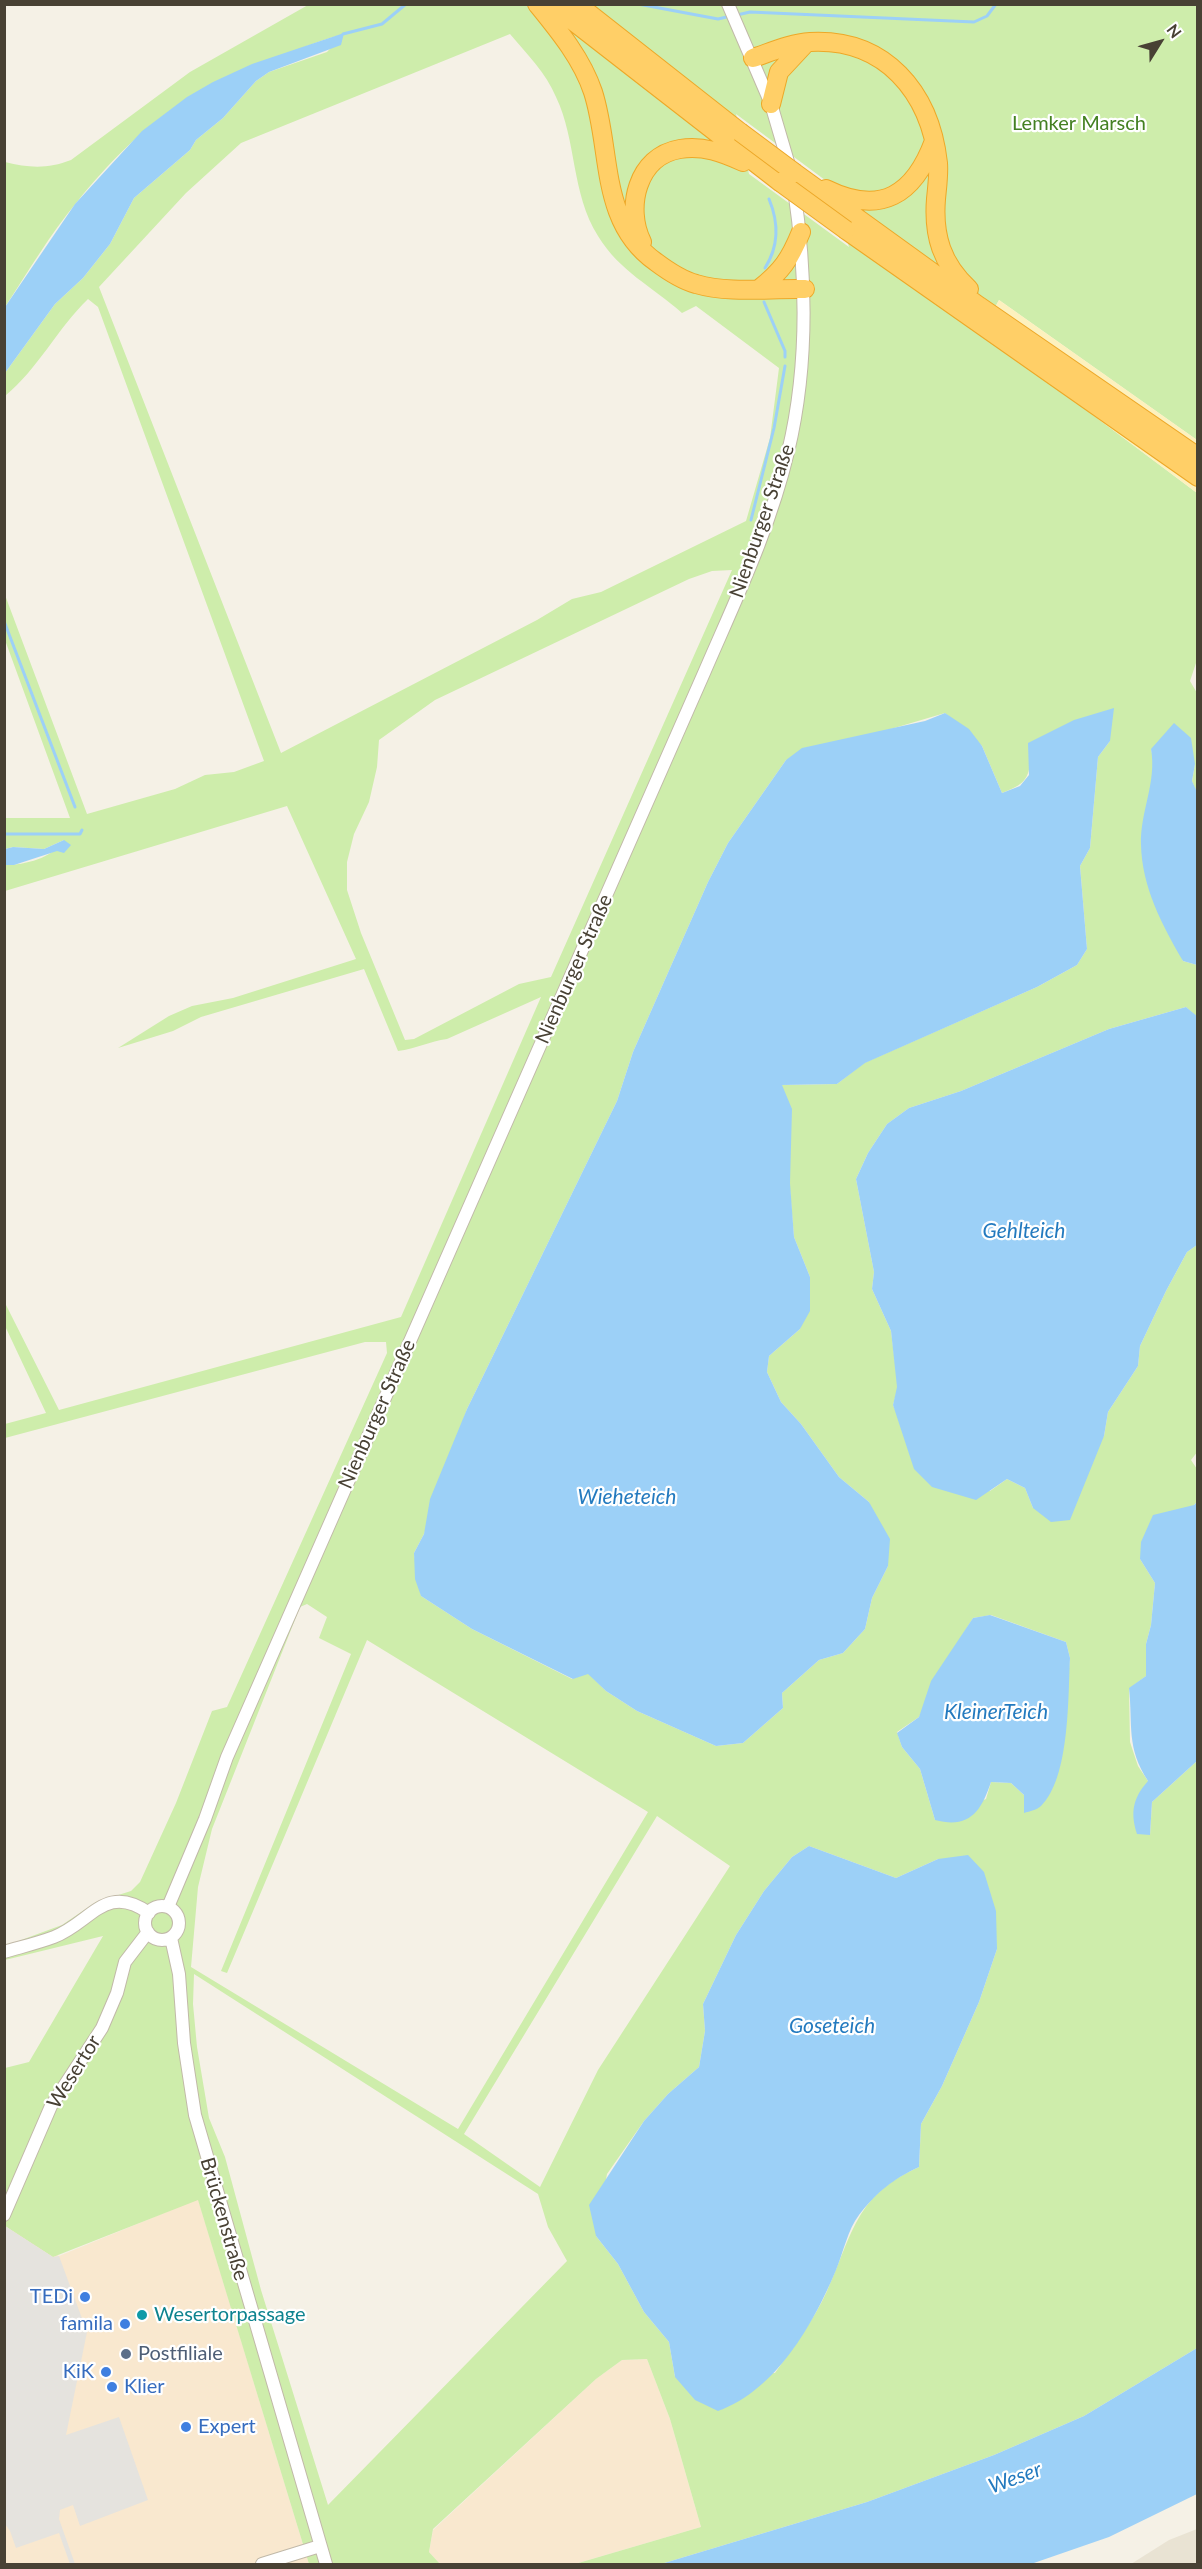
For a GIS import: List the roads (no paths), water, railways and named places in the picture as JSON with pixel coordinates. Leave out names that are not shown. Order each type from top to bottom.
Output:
[{"type":"highway","points":[[537,4],[570,47],[584,72],[598,111],[615,207],[631,240],[672,274],[696,284],[759,289],[805,289]]},
{"type":"highway","points":[[551,4],[745,160]]},
{"type":"highway","points":[[577,4],[740,132],[846,230],[1007,326],[1197,457]]},
{"type":"highway","points":[[771,104],[779,72],[807,42]]},
{"type":"highway","points":[[753,58],[807,42],[838,42],[870,52],[912,87],[927,113],[939,165],[936,231],[940,250],[977,309]]},
{"type":"highway","points":[[839,200],[880,201],[896,196],[910,186],[919,174],[934,140]]},
{"type":"highway","points":[[650,257],[635,228],[633,212],[634,196],[641,178],[652,166],[678,149],[693,148],[720,152],[745,160],[839,200],[1197,477]]},
{"type":"highway","points":[[759,289],[777,275],[789,260],[801,232]]},
{"type":"street","name":"Nienburger Straße","points":[[168,1907],[205,1820],[227,1757],[749,569],[788,452],[802,362],[805,289],[801,232],[793,182],[771,104],[731,11]]},
{"type":"street","points":[[4,1952],[56,1937],[101,1905],[111,1902],[133,1904],[149,1913]]},
{"type":"street","points":[[159,1906],[168,1907],[179,1919],[178,1930],[171,1938],[156,1939],[148,1932],[145,1921],[149,1913],[159,1906]]},
{"type":"street","name":"Wesertor","points":[[4,2215],[51,2106],[102,2028],[117,1994],[125,1962],[148,1932]]},
{"type":"street","name":"Brückenstraße","points":[[171,1938],[179,1974],[184,2043],[195,2115],[326,2565]]},
{"type":"street","points":[[262,2565],[320,2546]]},
{"type":"water","points":[[344,33],[341,45],[269,72],[256,81],[223,118],[196,140],[190,150],[134,198],[110,244],[83,278],[55,304],[5,373],[5,307],[75,204],[142,131],[187,97],[213,82],[252,64]]},
{"type":"water","name":"Wieheteich","points":[[1114,708],[1110,741],[1098,757],[1090,848],[1080,866],[1087,949],[1077,965],[1037,987],[865,1063],[837,1084],[782,1085],[792,1109],[790,1183],[794,1237],[810,1277],[810,1311],[800,1329],[769,1356],[767,1372],[781,1402],[801,1424],[839,1477],[869,1502],[890,1539],[888,1566],[872,1598],[865,1629],[843,1653],[819,1660],[782,1693],[783,1708],[743,1743],[716,1746],[637,1711],[606,1691],[588,1674],[573,1679],[472,1629],[421,1596],[415,1579],[414,1553],[424,1534],[430,1499],[467,1409],[617,1101],[633,1052],[708,882],[728,843],[786,760],[802,748],[925,721],[945,713],[969,729],[982,746],[1002,793],[1020,786],[1029,775],[1028,743],[1074,720]]},
{"type":"water","points":[[1174,723],[1191,738],[1195,764],[1192,781],[1198,794],[1197,965],[1183,961],[1168,934],[1149,891],[1142,861],[1141,833],[1152,774],[1151,749]]},
{"type":"water","points":[[64,840],[71,845],[64,853],[57,851],[14,865],[5,865],[5,849],[13,847],[44,849]]},
{"type":"water","name":"Gehlteich","points":[[1186,1007],[1198,1017],[1197,1245],[1187,1252],[1166,1291],[1140,1346],[1138,1366],[1108,1412],[1104,1436],[1070,1520],[1051,1522],[1033,1508],[1025,1488],[1007,1479],[976,1500],[932,1487],[914,1469],[893,1405],[897,1387],[891,1331],[872,1289],[874,1272],[856,1179],[868,1153],[887,1124],[909,1108],[961,1091],[1109,1029]]},
{"type":"water","points":[[1197,1502],[1197,1761],[1152,1802],[1150,1835],[1137,1834],[1134,1806],[1139,1793],[1148,1781],[1133,1747],[1129,1688],[1146,1676],[1146,1644],[1151,1625],[1155,1583],[1140,1559],[1141,1542],[1153,1515],[1194,1505]]},
{"type":"water","name":"KleinerTeich","points":[[990,1615],[1066,1642],[1070,1658],[1068,1715],[1057,1777],[1041,1806],[1033,1810],[1024,1813],[1024,1795],[1011,1783],[991,1782],[983,1802],[972,1816],[957,1822],[935,1820],[920,1769],[902,1747],[897,1733],[919,1717],[931,1681],[973,1618]]},
{"type":"water","name":"Goseteich","points":[[809,1846],[896,1878],[938,1859],[968,1855],[984,1872],[996,1911],[997,1949],[979,2002],[942,2086],[921,2124],[919,2167],[886,2187],[859,2215],[816,2312],[804,2333],[775,2372],[739,2401],[718,2411],[695,2400],[675,2377],[669,2342],[644,2312],[618,2264],[596,2236],[589,2205],[644,2121],[668,2094],[699,2067],[705,2031],[703,2004],[736,1935],[764,1891],[792,1857]]},
{"type":"water","name":"Weser","points":[[1197,2348],[1197,2494],[1109,2537],[1031,2564],[661,2564],[867,2502],[994,2455],[1084,2416]]},
{"type":"waterway","points":[[343,34],[382,24],[406,4]]},
{"type":"waterway","points":[[638,4],[718,19],[731,16]]},
{"type":"waterway","points":[[737,15],[750,12],[974,22],[987,16],[996,4]]},
{"type":"waterway","points":[[765,268],[773,251],[776,234],[775,217],[769,199]]},
{"type":"waterway","points":[[764,302],[785,351],[785,357]]},
{"type":"waterway","points":[[751,520],[774,428],[785,366]]},
{"type":"waterway","points":[[4,621],[75,807]]},
{"type":"waterway","points":[[4,834],[80,834],[82,830]]},
{"type":"place","name":"TEDi","points":[[85,2297]]},
{"type":"place","name":"Wesertorpassage","points":[[142,2315]]},
{"type":"place","name":"famila","points":[[125,2324]]},
{"type":"place","name":"Postfiliale","points":[[126,2354]]},
{"type":"place","name":"KiK","points":[[106,2372]]},
{"type":"place","name":"Klier","points":[[112,2387]]},
{"type":"place","name":"Expert","points":[[186,2427]]},
{"type":"park label","name":"Lemker Marsch","points":[[1079,124]]}]
